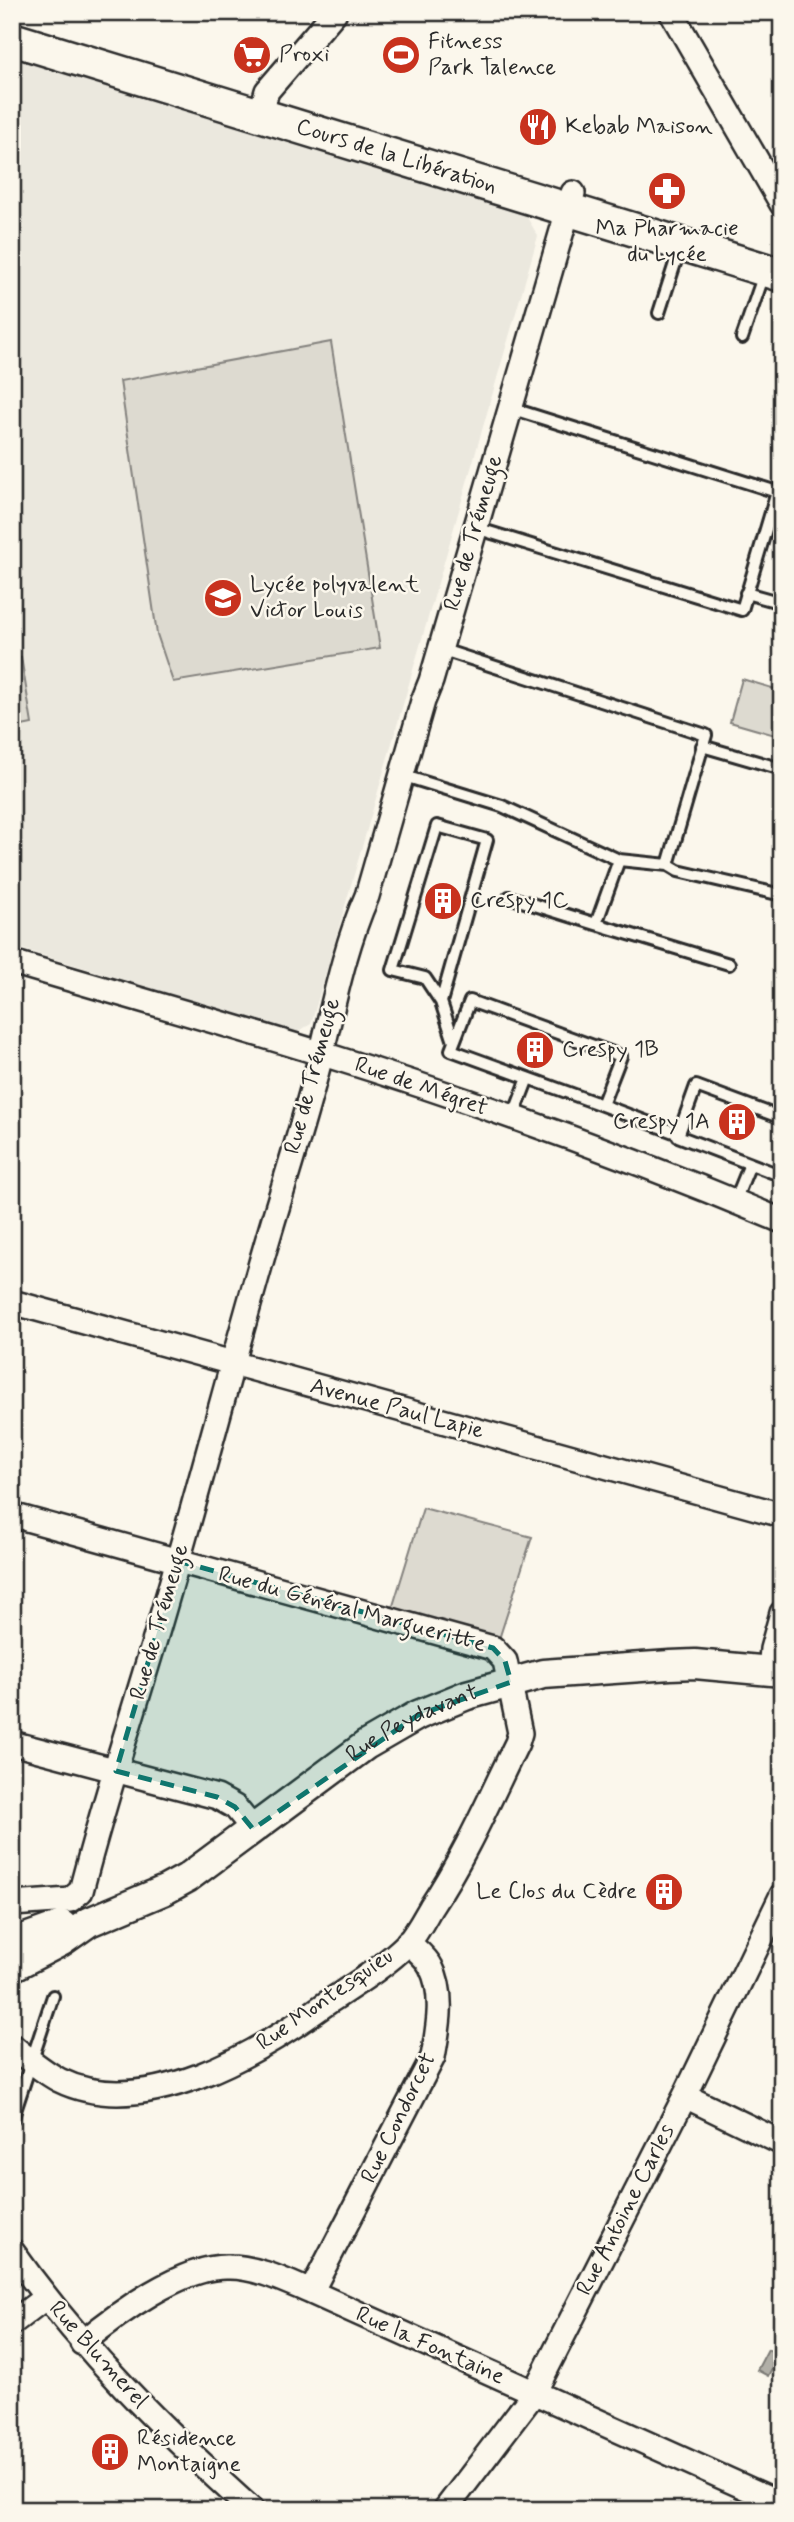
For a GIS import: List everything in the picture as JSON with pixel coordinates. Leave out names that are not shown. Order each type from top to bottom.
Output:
[{"type":"main road","name":"Cours de la Libération","points":[[12,23],[262,107],[571,201],[775,271]]},
{"type":"main road","name":"Cours de la Libération","points":[[12,39],[262,107]]},
{"type":"street","points":[[262,107],[267,91],[335,12]]},
{"type":"street","points":[[671,12],[782,204]]},
{"type":"street","name":"Rue de Trémeuge","points":[[12,1904],[64,1901],[78,1896],[178,1561],[321,1054],[334,999],[571,201]]},
{"type":"street","name":"Rue de Mégret","points":[[12,962],[321,1054],[513,1118],[782,1221]]},
{"type":"street","name":"Avenue Paul Lapie","points":[[12,1302],[782,1515]]},
{"type":"street","name":"Rue du Général Margueritte","points":[[12,1515],[493,1648],[505,1661],[511,1682]]},
{"type":"street","points":[[776,1672],[772,1649],[782,1613]]},
{"type":"street","name":"Rue Peydavant","points":[[12,1967],[62,1941],[89,1922],[187,1878],[366,1745],[418,1715],[467,1695],[543,1674],[695,1664],[776,1672]]},
{"type":"street","name":"Rue Montesquieu","points":[[12,2046],[62,2081],[116,2092],[157,2088],[197,2077],[250,2053],[307,2018],[373,1971],[408,1942],[446,1884],[517,1743],[520,1733],[519,1720],[511,1682]]},
{"type":"street","points":[[12,1743],[217,1797],[235,1807],[253,1829]]},
{"type":"street","name":"Rue Antoine Carles","points":[[445,2510],[534,2393],[685,2096],[782,1895]]},
{"type":"street","name":"Rue Peydavant","points":[[12,1943],[56,1926],[89,1922]]},
{"type":"street","name":"Rue Condorcet","points":[[311,2292],[433,2057],[438,2029],[439,1998],[431,1966],[408,1942]]},
{"type":"street","points":[[685,2096],[782,2143]]},
{"type":"street","name":"Rue Blumerel","points":[[12,2251],[82,2343],[252,2510]]},
{"type":"street","name":"Rue la Fontaine","points":[[82,2343],[180,2277],[198,2271],[229,2267],[268,2274],[782,2504]]},
{"type":"street","points":[[12,2323],[46,2297]]},
{"type":"lane","points":[[659,313],[678,254]]},
{"type":"lane","points":[[742,338],[775,271]]},
{"type":"lane","points":[[475,528],[741,610],[777,492],[510,408]]},
{"type":"lane","points":[[746,593],[782,603]]},
{"type":"lane","points":[[440,649],[706,735],[668,865]]},
{"type":"lane","points":[[702,746],[782,769]]},
{"type":"lane","points":[[401,775],[502,806],[619,860],[668,865],[678,871],[782,895]]},
{"type":"lane","points":[[442,1002],[487,840],[437,826],[393,970],[425,978],[442,1002],[454,1042]]},
{"type":"lane","points":[[596,923],[619,860]]},
{"type":"lane","points":[[509,897],[729,964]]},
{"type":"lane","points":[[603,1105],[621,1056],[470,1001],[451,1050],[603,1105],[782,1176]]},
{"type":"lane","points":[[513,1118],[528,1078]]},
{"type":"lane","points":[[679,1134],[696,1086],[782,1118]]},
{"type":"lane","points":[[735,1201],[750,1164]]},
{"type":"lane","points":[[12,2120],[53,1996]]},
{"type":"highlighted area","points":[[178,1561],[493,1648],[505,1661],[511,1682],[418,1715],[253,1829],[235,1807],[217,1797],[116,1771]]},
{"type":"shaded area","name":"Lycée polyvalent Victor Louis","points":[[12,55],[522,209],[538,236],[311,1024],[297,1032],[12,946]]},
{"type":"shaded area","points":[[331,342],[380,648],[173,682],[157,634],[120,381]]},
{"type":"shaded area","points":[[12,656],[21,657],[32,724],[12,728]]},
{"type":"shaded area","points":[[742,679],[782,691],[782,737],[730,722]]},
{"type":"shaded area","points":[[423,1508],[532,1537],[499,1639],[392,1609]]},
{"type":"shaded area","points":[[768,2349],[779,2355],[768,2376],[757,2370]]},
{"type":"place","name":"Proxi","points":[[252,55]]},
{"type":"place","name":"Fitness Park Talence","points":[[401,55]]},
{"type":"place","name":"Kebab Maison","points":[[538,127]]},
{"type":"place","name":"Ma Pharmacie du Lycée","points":[[667,191]]},
{"type":"place","name":"Lycée polyvalent Victor Louis","points":[[223,598]]},
{"type":"place","name":"Crespy 1C","points":[[443,901]]},
{"type":"place","name":"Crespy 1B","points":[[535,1050]]},
{"type":"place","name":"Crespy 1A","points":[[737,1122]]},
{"type":"place","name":"Le Clos du Cèdre","points":[[664,1892]]},
{"type":"place","name":"Résidence Montaigne","points":[[110,2452]]}]
